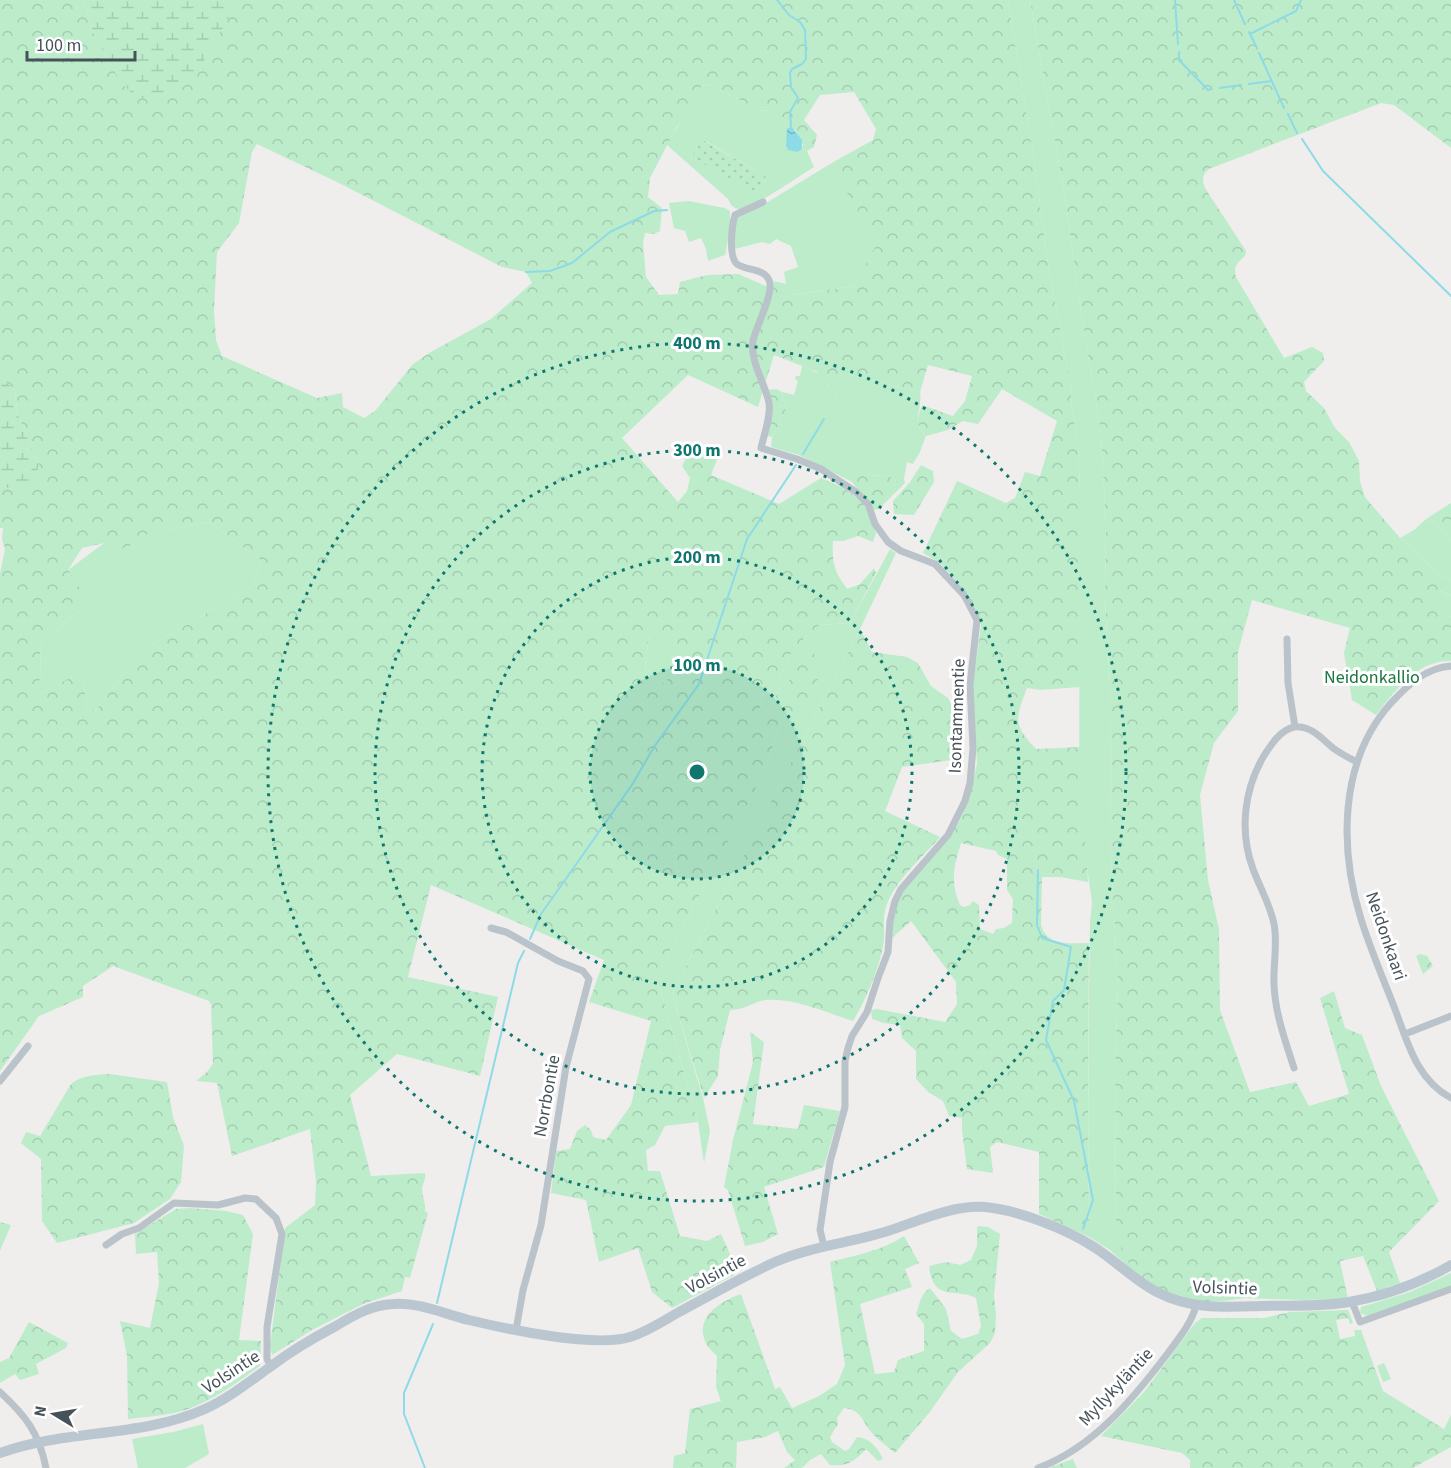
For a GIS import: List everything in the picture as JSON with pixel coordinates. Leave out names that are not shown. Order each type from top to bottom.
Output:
[{"type":"street","name":"Isontammentie","points":[[763,202],[735,215],[732,236],[735,261],[767,277],[771,288],[758,322],[753,350],[769,406],[761,448],[820,469],[856,492],[868,504],[875,525],[888,542],[901,551],[935,564],[964,595],[977,620],[970,685],[973,757],[970,783],[965,801],[948,836],[901,889],[895,901],[890,921],[888,952],[867,1012],[850,1042],[845,1060],[845,1107],[830,1162],[820,1230],[824,1246]]},
{"type":"street","points":[[1287,639],[1288,683],[1295,727]]},
{"type":"street","name":"Neidonkaari","points":[[1451,666],[1425,673],[1408,685],[1387,708],[1357,762],[1347,808],[1348,858],[1363,925],[1422,1074],[1436,1089],[1451,1098]]},
{"type":"street","points":[[1294,1068],[1275,1002],[1273,981],[1275,927],[1267,899],[1249,856],[1245,822],[1248,795],[1258,765],[1278,736],[1295,727],[1312,731],[1343,755],[1357,762]]},
{"type":"street","name":"Norrbontie","points":[[490,928],[506,932],[558,962],[583,971],[589,979],[566,1068],[541,1225],[522,1290],[516,1330]]},
{"type":"street","points":[[1405,1034],[1451,1016]]},
{"type":"street","points":[[0,1081],[28,1046]]},
{"type":"street","points":[[105,1245],[122,1234],[139,1228],[174,1203],[224,1204],[245,1198],[256,1199],[276,1218],[282,1234],[267,1327],[267,1359],[271,1366]]},
{"type":"street","name":"Volsintie","points":[[0,1453],[40,1441],[145,1425],[188,1415],[225,1398],[318,1335],[355,1315],[380,1305],[398,1303],[414,1305],[516,1330],[605,1341],[632,1336],[774,1263],[824,1246],[887,1231],[953,1210],[994,1208],[1031,1219],[1080,1238],[1145,1286],[1171,1299],[1196,1306],[1352,1302],[1408,1286],[1451,1265]]},
{"type":"street","points":[[1352,1302],[1360,1322],[1451,1289]]},
{"type":"street","name":"Myllykyläntie","points":[[1038,1468],[1071,1452],[1123,1407],[1175,1342],[1192,1317],[1196,1306]]},
{"type":"street","points":[[0,1392],[25,1418],[40,1441],[46,1468]]},
{"type":"green space","points":[[0,0],[84,0],[93,33],[218,34],[239,0],[1008,0],[1078,443],[1080,687],[1040,690],[1027,688],[1018,720],[1023,733],[1036,749],[1080,747],[1079,812],[1086,849],[1088,882],[1060,877],[1042,877],[1041,925],[1044,932],[1054,940],[1089,943],[1089,1237],[1039,1214],[1039,1152],[997,1142],[990,1147],[993,1173],[967,1169],[962,1118],[949,1116],[943,1101],[928,1092],[916,1079],[916,1051],[902,1038],[900,1025],[872,1019],[871,1010],[877,1009],[945,1022],[957,1004],[956,982],[911,921],[893,937],[892,926],[896,904],[902,893],[947,841],[960,820],[968,801],[977,764],[973,685],[981,625],[976,610],[960,585],[940,563],[923,553],[957,481],[1006,503],[1015,498],[1025,472],[1040,476],[1057,421],[1002,389],[978,424],[963,421],[948,430],[926,436],[918,422],[922,405],[953,416],[965,401],[972,376],[928,365],[920,392],[850,375],[833,396],[829,392],[829,385],[818,380],[817,372],[774,355],[758,407],[688,375],[622,438],[678,502],[687,491],[690,478],[682,466],[686,458],[684,450],[696,446],[718,457],[711,475],[779,504],[821,478],[842,487],[863,502],[876,533],[873,542],[858,536],[843,541],[833,541],[835,566],[847,589],[860,584],[874,568],[876,573],[850,623],[819,625],[790,655],[780,677],[762,696],[760,709],[764,713],[772,707],[779,689],[796,674],[795,665],[802,656],[814,654],[826,661],[824,672],[818,677],[815,692],[793,713],[782,718],[766,767],[751,798],[654,981],[660,988],[698,1122],[665,1126],[655,1145],[646,1150],[648,1171],[660,1171],[680,1236],[707,1241],[721,1234],[730,1254],[734,1275],[672,1308],[652,1292],[638,1248],[599,1262],[586,1200],[551,1193],[556,1151],[570,1149],[577,1131],[585,1125],[591,1130],[593,1137],[606,1140],[631,1105],[651,1021],[589,1002],[604,960],[431,885],[408,977],[498,997],[480,1076],[397,1054],[350,1095],[371,1176],[425,1173],[422,1192],[425,1211],[428,1213],[410,1278],[405,1277],[402,1291],[363,1304],[312,1330],[272,1355],[270,1346],[285,1228],[315,1205],[316,1182],[310,1129],[232,1156],[217,1083],[196,1081],[213,1064],[209,1001],[113,966],[83,986],[83,997],[39,1016],[0,1071],[0,574],[5,549],[2,539],[3,528],[0,528],[0,486],[16,490],[39,465],[17,413],[15,390],[0,377]],"holes":[[[708,84],[759,110],[772,111],[795,130],[803,145],[802,149],[807,151],[814,147],[817,135],[804,120],[820,95],[854,92],[876,129],[873,140],[830,164],[877,244],[854,286],[792,295],[786,284],[774,281],[773,289],[738,274],[707,275],[680,282],[678,294],[659,295],[646,277],[643,243],[645,233],[654,234],[660,231],[662,208],[648,197],[650,178],[676,128],[692,107],[701,87]],[[257,144],[339,183],[502,267],[526,272],[532,283],[491,319],[413,364],[375,411],[364,418],[343,407],[342,393],[317,398],[222,356],[216,340],[214,311],[217,252],[239,223],[252,152]],[[209,522],[262,561],[254,585],[142,651],[95,711],[87,708],[83,680],[72,677],[33,697],[29,695],[41,678],[40,643],[80,611],[87,600],[68,570],[82,548],[104,543],[111,553],[131,545],[135,537]],[[649,636],[686,655],[682,667],[653,692],[645,668]],[[961,843],[996,851],[998,855],[1007,859],[1007,890],[1013,899],[1012,923],[1004,928],[996,929],[993,934],[980,929],[979,905],[973,901],[964,907],[960,905],[957,897],[954,881],[956,859]]]},
{"type":"green space","points":[[84,0],[239,0],[194,78],[176,93],[149,100],[135,96],[121,83],[93,33]]},
{"type":"green space","points":[[1008,0],[1030,0],[1066,203],[1101,434],[1106,523],[1105,597],[1111,705],[1110,839],[1118,987],[1115,1065],[1116,1236],[1137,1275],[1110,1250],[1089,1237],[1089,1002],[1092,902],[1079,812],[1080,490],[1078,443]]},
{"type":"green space","name":"Neidonkallio","points":[[1030,0],[1451,0],[1451,148],[1394,105],[1381,103],[1209,169],[1203,177],[1205,188],[1246,251],[1245,256],[1235,267],[1236,277],[1284,358],[1312,347],[1323,353],[1324,361],[1304,382],[1306,391],[1324,408],[1335,428],[1349,442],[1359,461],[1360,481],[1365,497],[1400,538],[1440,575],[1451,581],[1451,596],[1441,591],[1438,596],[1444,605],[1445,613],[1451,617],[1451,661],[1439,662],[1417,671],[1399,687],[1376,715],[1352,700],[1344,653],[1350,628],[1252,600],[1238,652],[1238,711],[1214,743],[1200,795],[1208,880],[1219,929],[1220,1010],[1250,1092],[1296,1082],[1309,1106],[1349,1094],[1320,998],[1334,991],[1345,1028],[1362,1035],[1381,1086],[1439,1201],[1389,1252],[1400,1283],[1377,1291],[1363,1256],[1340,1261],[1348,1299],[1244,1298],[1198,1301],[1158,1289],[1137,1275],[1126,1259],[1116,1237],[1115,1065],[1118,987],[1110,839],[1111,705],[1105,597],[1106,523],[1101,434],[1066,203]]},
{"type":"green space","points":[[708,84],[759,110],[772,111],[791,126],[789,127],[798,152],[802,149],[807,151],[814,167],[754,204],[745,208],[734,208],[728,199],[667,145],[701,87]],"holes":[[[704,140],[766,177],[759,193],[691,157]]]},
{"type":"green space","points":[[703,140],[766,177],[759,194],[691,157]]},
{"type":"green space","points":[[830,164],[878,244],[854,286],[791,295],[784,272],[798,267],[791,246],[776,239],[770,244],[762,242],[735,249],[736,220],[742,213],[761,206]]},
{"type":"green space","points":[[688,201],[730,211],[730,230],[725,255],[708,261],[701,238],[689,242],[685,231],[674,228],[669,203]]},
{"type":"green space","points":[[802,366],[822,377],[833,396],[850,375],[920,392],[918,421],[921,431],[926,436],[913,464],[907,462],[904,479],[896,481],[887,475],[858,475],[852,482],[799,455],[771,447],[772,437],[788,405],[782,398],[783,392],[794,395],[798,381],[795,379],[796,376],[800,376]]},
{"type":"green space","points":[[0,377],[15,390],[17,413],[39,465],[34,480],[16,490],[0,486]]},
{"type":"green space","points":[[777,389],[783,393],[782,398],[788,405],[772,437],[767,436],[768,390]]},
{"type":"green space","points":[[921,465],[933,471],[934,482],[914,515],[894,514],[893,501]]},
{"type":"green space","points":[[858,474],[887,475],[896,481],[904,479],[905,483],[879,509],[873,510],[852,482]]},
{"type":"green space","points":[[1451,503],[1451,541],[1438,525],[1426,519]]},
{"type":"green space","points":[[1426,519],[1438,525],[1451,541],[1451,581],[1440,575],[1400,538],[1414,530]]},
{"type":"green space","points":[[209,522],[262,561],[254,585],[142,651],[95,711],[87,708],[83,681],[72,677],[33,697],[28,695],[41,678],[40,643],[80,611],[68,570],[104,543]]},
{"type":"green space","points":[[890,549],[896,553],[860,629],[672,994],[703,1098],[710,1131],[704,1163],[698,1122],[660,988],[654,981],[751,798],[766,767],[782,718],[793,713],[796,674],[779,689],[772,707],[764,714],[760,709],[762,696],[780,677],[790,655],[819,625],[850,623]]},
{"type":"green space","points":[[1440,591],[1451,596],[1451,617],[1445,613],[1438,596]]},
{"type":"green space","points":[[860,629],[872,652],[907,657],[918,663],[931,686],[948,698],[960,722],[965,758],[902,767],[885,811],[940,837],[902,879],[890,897],[885,912],[884,939],[880,959],[868,993],[853,1021],[810,1006],[776,1000],[761,1001],[740,1009],[730,1010],[720,1050],[718,1076],[704,1098],[672,994]]},
{"type":"green space","points":[[649,636],[686,654],[682,667],[653,692],[645,668]]},
{"type":"green space","points":[[1420,954],[1427,956],[1433,966],[1423,974],[1416,956]]},
{"type":"green space","points":[[750,1032],[764,1042],[753,1124],[798,1129],[804,1105],[840,1111],[824,1167],[764,1187],[778,1234],[763,1242],[745,1246],[728,1190],[724,1187],[733,1140],[753,1062]]},
{"type":"green space","points":[[109,1074],[167,1082],[173,1117],[184,1146],[181,1182],[170,1199],[134,1223],[57,1243],[42,1221],[41,1159],[21,1143],[26,1132],[40,1136],[71,1084],[84,1077]]},
{"type":"green space","points":[[190,1208],[243,1215],[253,1234],[239,1340],[261,1341],[260,1366],[220,1394],[186,1410],[128,1419],[127,1356],[120,1321],[150,1328],[159,1283],[157,1252],[136,1254],[135,1234],[176,1209]]},
{"type":"green space","points":[[0,1222],[11,1225],[0,1251]]},
{"type":"green space","points":[[977,1227],[988,1227],[1000,1234],[994,1296],[995,1333],[990,1343],[958,1372],[929,1413],[895,1453],[875,1436],[858,1414],[844,1408],[837,1418],[838,1424],[830,1437],[832,1442],[845,1451],[857,1437],[866,1439],[879,1451],[883,1459],[878,1461],[866,1449],[846,1464],[830,1465],[821,1454],[802,1468],[784,1468],[795,1460],[787,1452],[778,1431],[765,1437],[737,1442],[736,1468],[673,1468],[674,1456],[685,1453],[690,1409],[721,1401],[716,1387],[717,1356],[707,1345],[703,1332],[707,1317],[718,1306],[741,1294],[775,1389],[780,1387],[792,1408],[819,1396],[837,1384],[845,1365],[830,1262],[878,1249],[904,1236],[919,1263],[905,1269],[912,1287],[860,1304],[875,1374],[894,1372],[898,1360],[924,1351],[924,1324],[916,1314],[922,1296],[930,1288],[946,1309],[951,1331],[962,1339],[978,1334],[981,1326],[976,1298],[940,1289],[931,1278],[929,1266],[946,1262],[960,1265],[971,1260],[977,1246]]},
{"type":"green space","points":[[1451,1273],[1451,1287],[1367,1316],[1360,1313],[1361,1307],[1410,1292]]},
{"type":"green space","points":[[1348,1310],[1353,1323],[1350,1324],[1348,1318],[1336,1320],[1340,1339],[1355,1336],[1354,1330],[1361,1330],[1383,1391],[1444,1429],[1451,1415],[1451,1447],[1413,1468],[1190,1468],[1190,1460],[1182,1453],[1101,1436],[1144,1392],[1195,1323],[1202,1318],[1264,1318],[1290,1312]]},
{"type":"green space","points":[[29,1322],[68,1343],[66,1348],[36,1364],[39,1374],[20,1380],[15,1374],[0,1383],[0,1362],[9,1358]]},
{"type":"green space","points":[[1384,1363],[1391,1379],[1383,1382],[1377,1366]]},
{"type":"green space","points":[[203,1424],[209,1454],[185,1468],[138,1468],[132,1439]]},
{"type":"green space","points":[[1073,1459],[1077,1468],[1048,1468]]},
{"type":"water","points":[[791,126],[802,140],[802,149],[798,152],[788,150],[786,146],[787,129]]},
{"type":"waterway","points":[[777,0],[789,15],[800,22],[805,30],[806,59],[790,73],[791,87],[798,98],[790,112],[791,126]]},
{"type":"waterway","points":[[1175,0],[1178,44]]},
{"type":"waterway","points":[[1234,0],[1245,24]]},
{"type":"waterway","points":[[1250,34],[1296,11],[1301,0]]},
{"type":"waterway","points":[[1249,32],[1256,46]]},
{"type":"waterway","points":[[1179,52],[1179,60],[1208,90],[1211,89]]},
{"type":"waterway","points":[[1259,53],[1284,108]]},
{"type":"waterway","points":[[1249,84],[1272,81]]},
{"type":"waterway","points":[[1220,88],[1241,85]]},
{"type":"waterway","points":[[1288,114],[1297,133]]},
{"type":"waterway","points":[[1302,139],[1323,171],[1451,296]]},
{"type":"waterway","points":[[526,272],[550,271],[572,263],[610,232],[654,211],[667,210]]},
{"type":"waterway","points":[[803,454],[824,419]]},
{"type":"waterway","points":[[530,939],[541,914],[632,785],[654,747],[699,684],[747,539],[796,465]]},
{"type":"waterway","points":[[1038,870],[1037,925],[1042,938],[1071,947],[1064,990],[1053,1001],[1046,1040],[1074,1101],[1093,1200],[1083,1229]]},
{"type":"waterway","points":[[437,1303],[518,963],[524,951]]},
{"type":"waterway","points":[[425,1468],[404,1414],[404,1393],[433,1324]]}]
